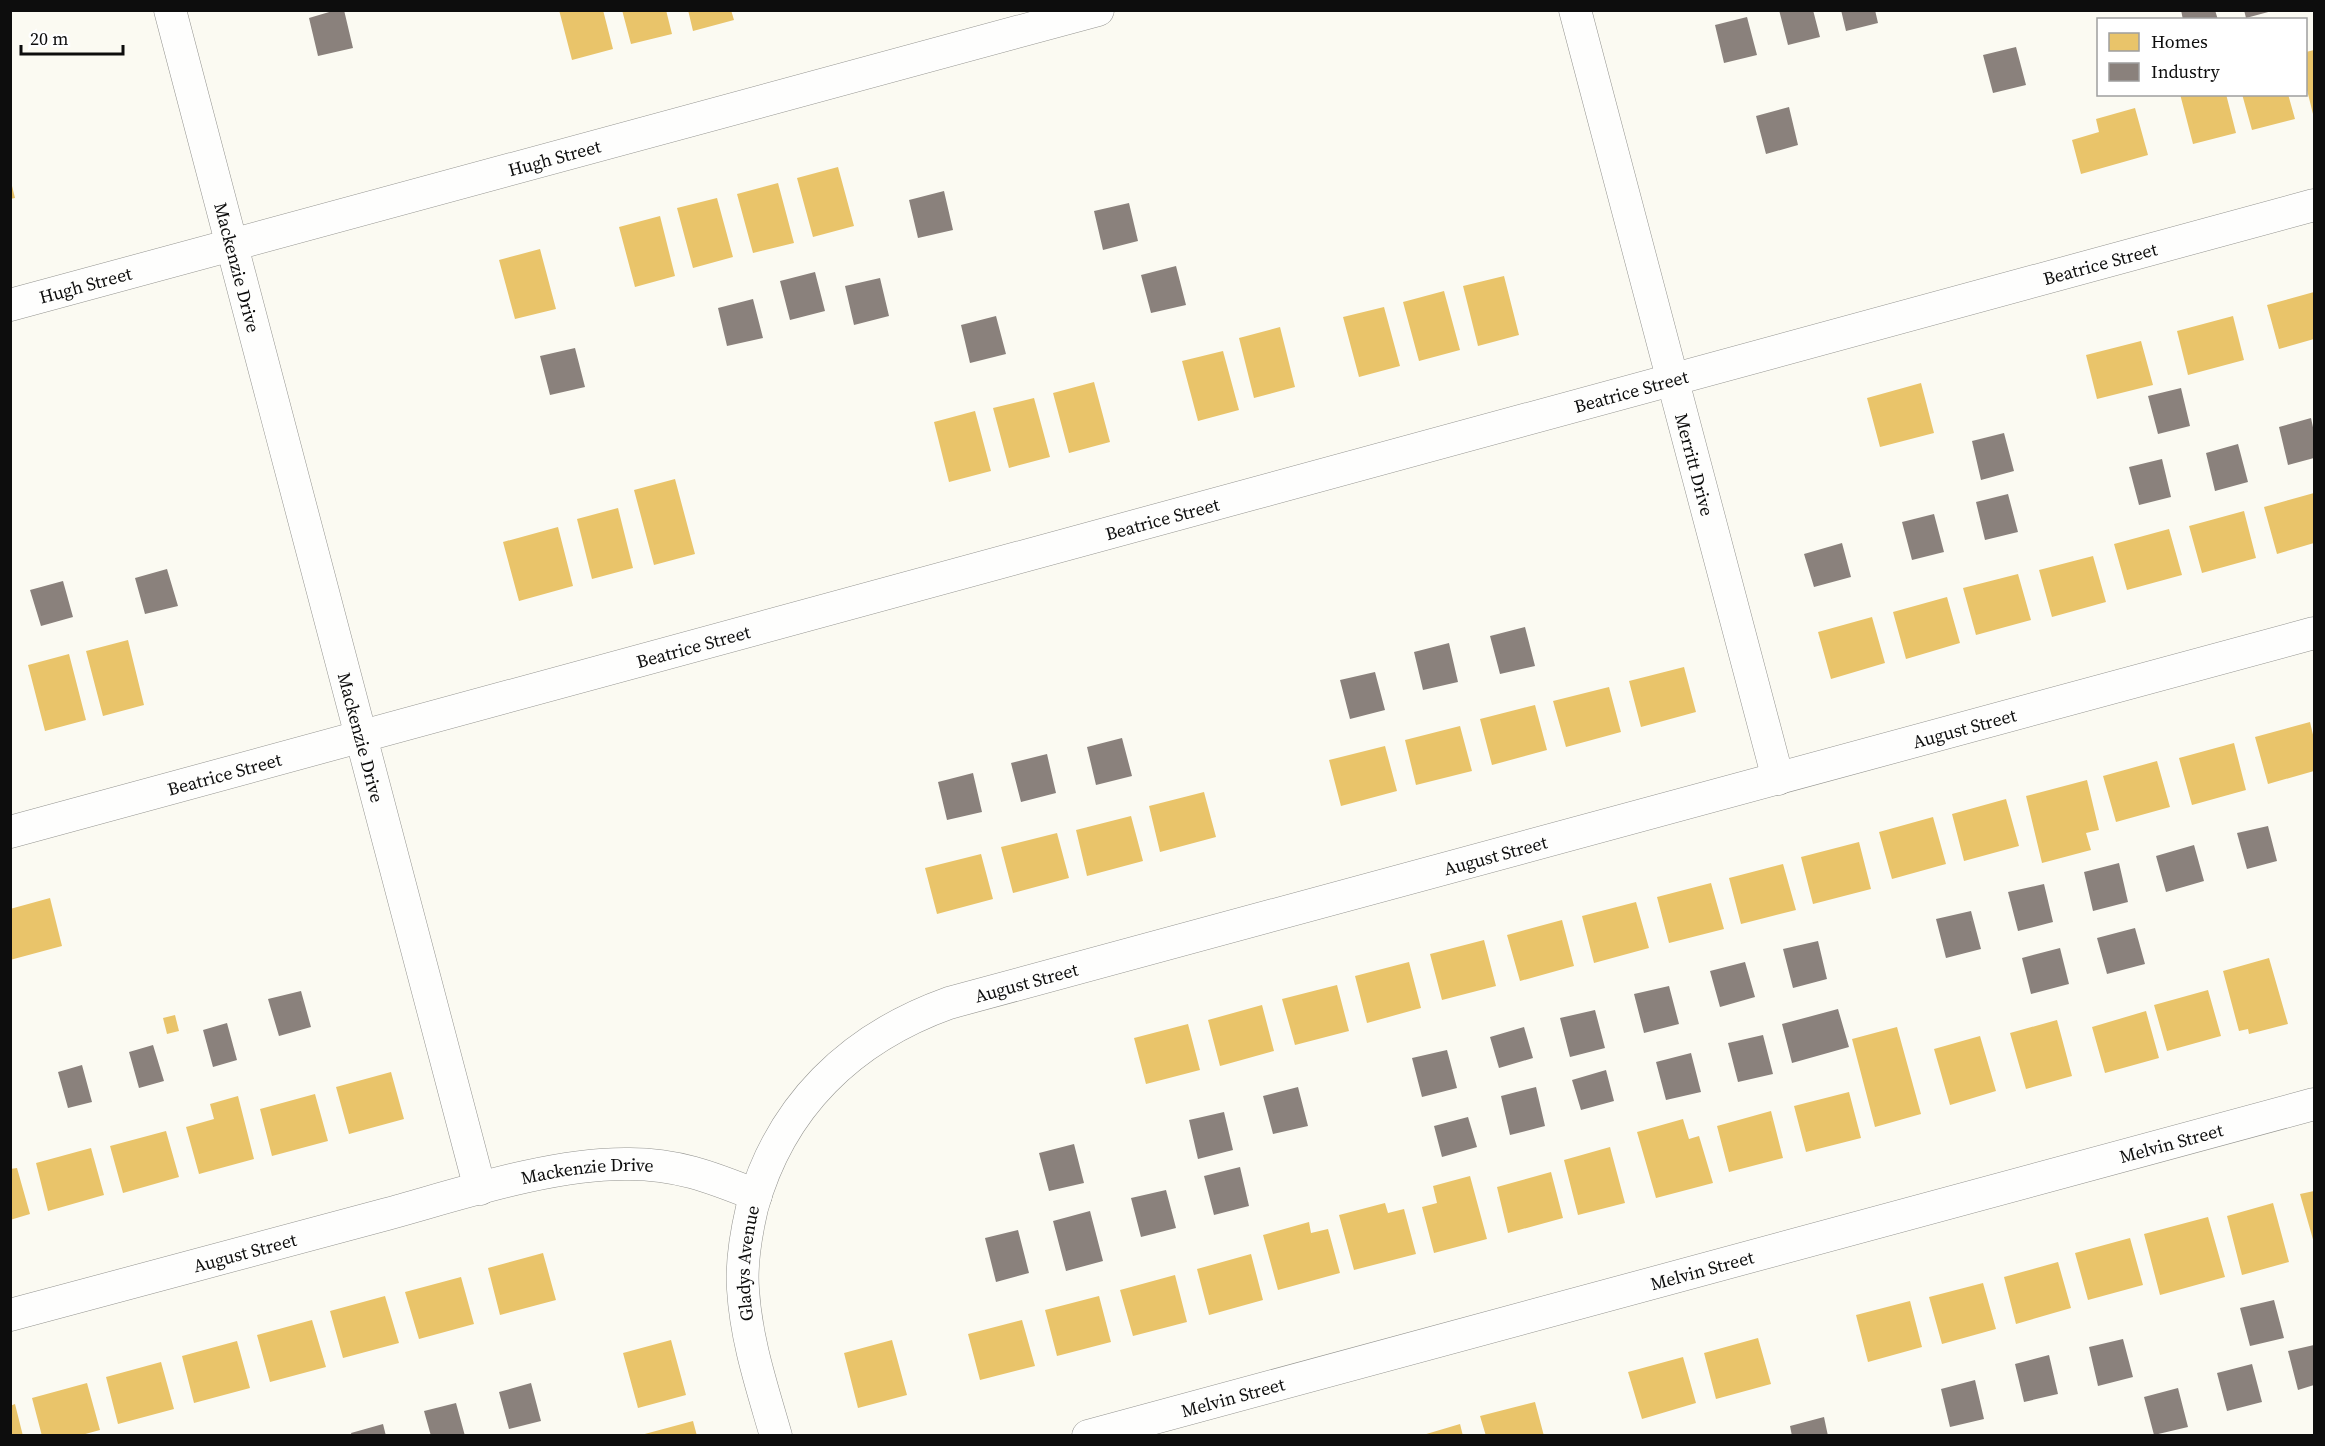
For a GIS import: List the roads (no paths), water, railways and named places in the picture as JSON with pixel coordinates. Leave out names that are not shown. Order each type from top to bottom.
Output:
[{"type":"street","name":"Mackenzie Drive","points":[[170,10],[480,1189],[569,1167],[625,1164],[671,1167],[704,1174],[756,1195]]},
{"type":"street","name":"Hugh Street","points":[[10,305],[1098,10]]},
{"type":"street","name":"Merritt Drive","points":[[1575,10],[1778,779]]},
{"type":"street","name":"Beatrice Street","points":[[10,832],[2314,205]]},
{"type":"street","name":"August Street","points":[[756,1195],[766,1167],[781,1137],[799,1109],[821,1083],[845,1060],[872,1040],[922,1013],[961,1000],[2314,633]]},
{"type":"street","name":"Melvin Street","points":[[1088,1436],[2314,1104]]},
{"type":"street","name":"August Street","points":[[10,1315],[480,1189]]},
{"type":"street","name":"Gladys Avenue","points":[[756,1195],[744,1254],[742,1288],[749,1343],[777,1436]]}]
